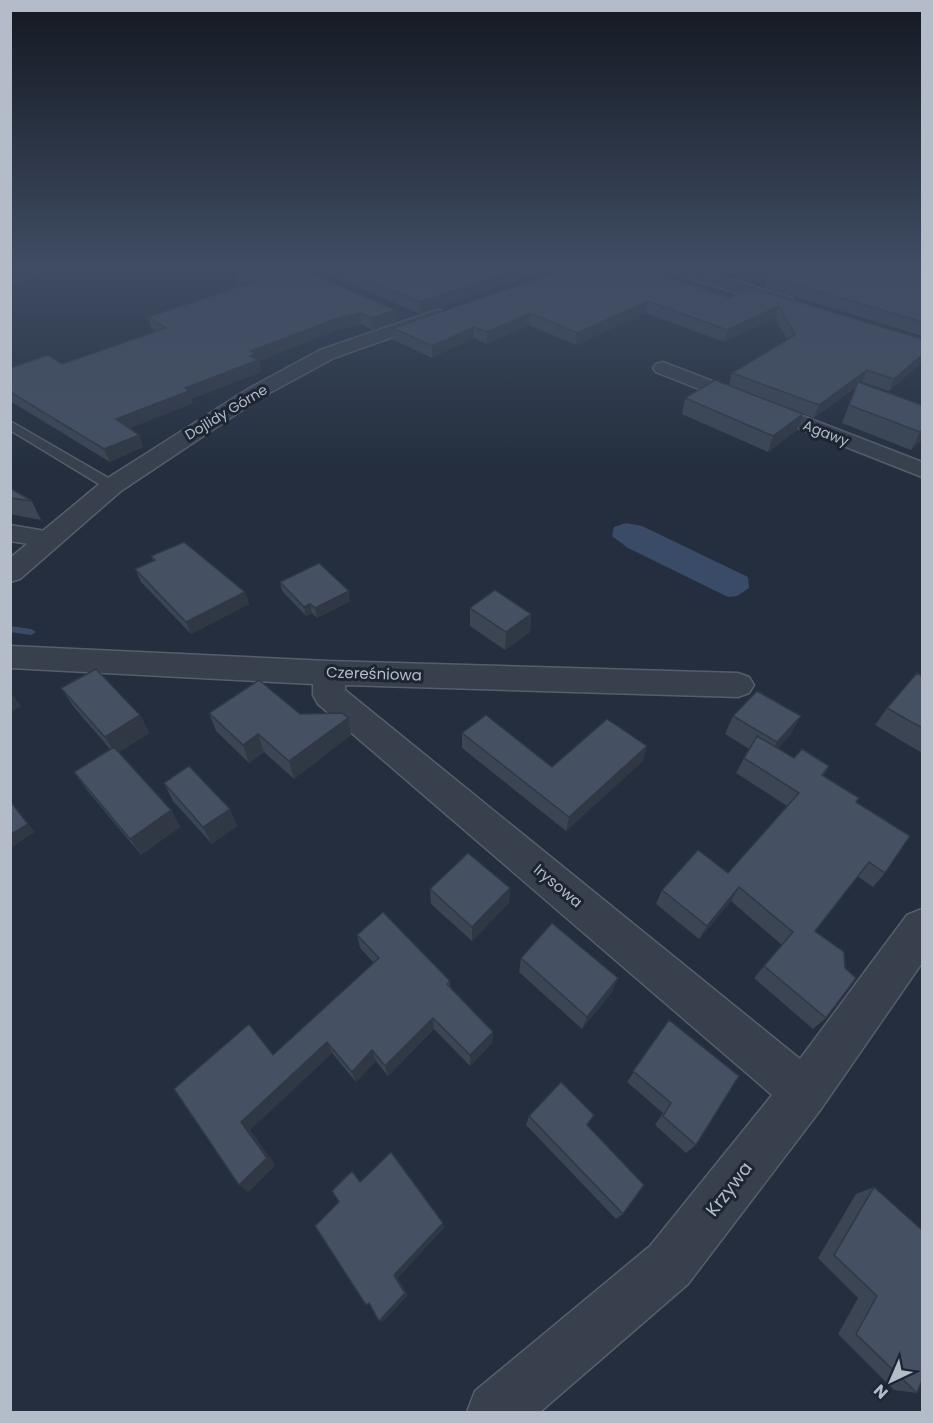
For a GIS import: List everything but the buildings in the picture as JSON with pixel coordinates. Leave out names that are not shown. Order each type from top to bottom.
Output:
[{"type":"street","name":"Dojlidy Górne","points":[[10,573],[112,486],[236,405],[317,359],[376,335]]},
{"type":"street","name":"Agawy","points":[[663,368],[922,470]]},
{"type":"street","points":[[10,533],[48,539]]},
{"type":"street","name":"Czereśniowa","points":[[10,657],[328,673],[738,685]]},
{"type":"street","name":"Irysowa","points":[[328,673],[329,695],[804,1092]]},
{"type":"street","name":"Krzywa","points":[[496,1413],[669,1265],[804,1092],[922,929]]},
{"type":"lane","points":[[10,425],[112,486]]},
{"type":"water","points":[[626,523],[642,526],[748,577],[749,588],[737,596],[728,597],[628,548],[612,536],[614,527]]},
{"type":"waterway","points":[[10,629],[31,632]]}]
